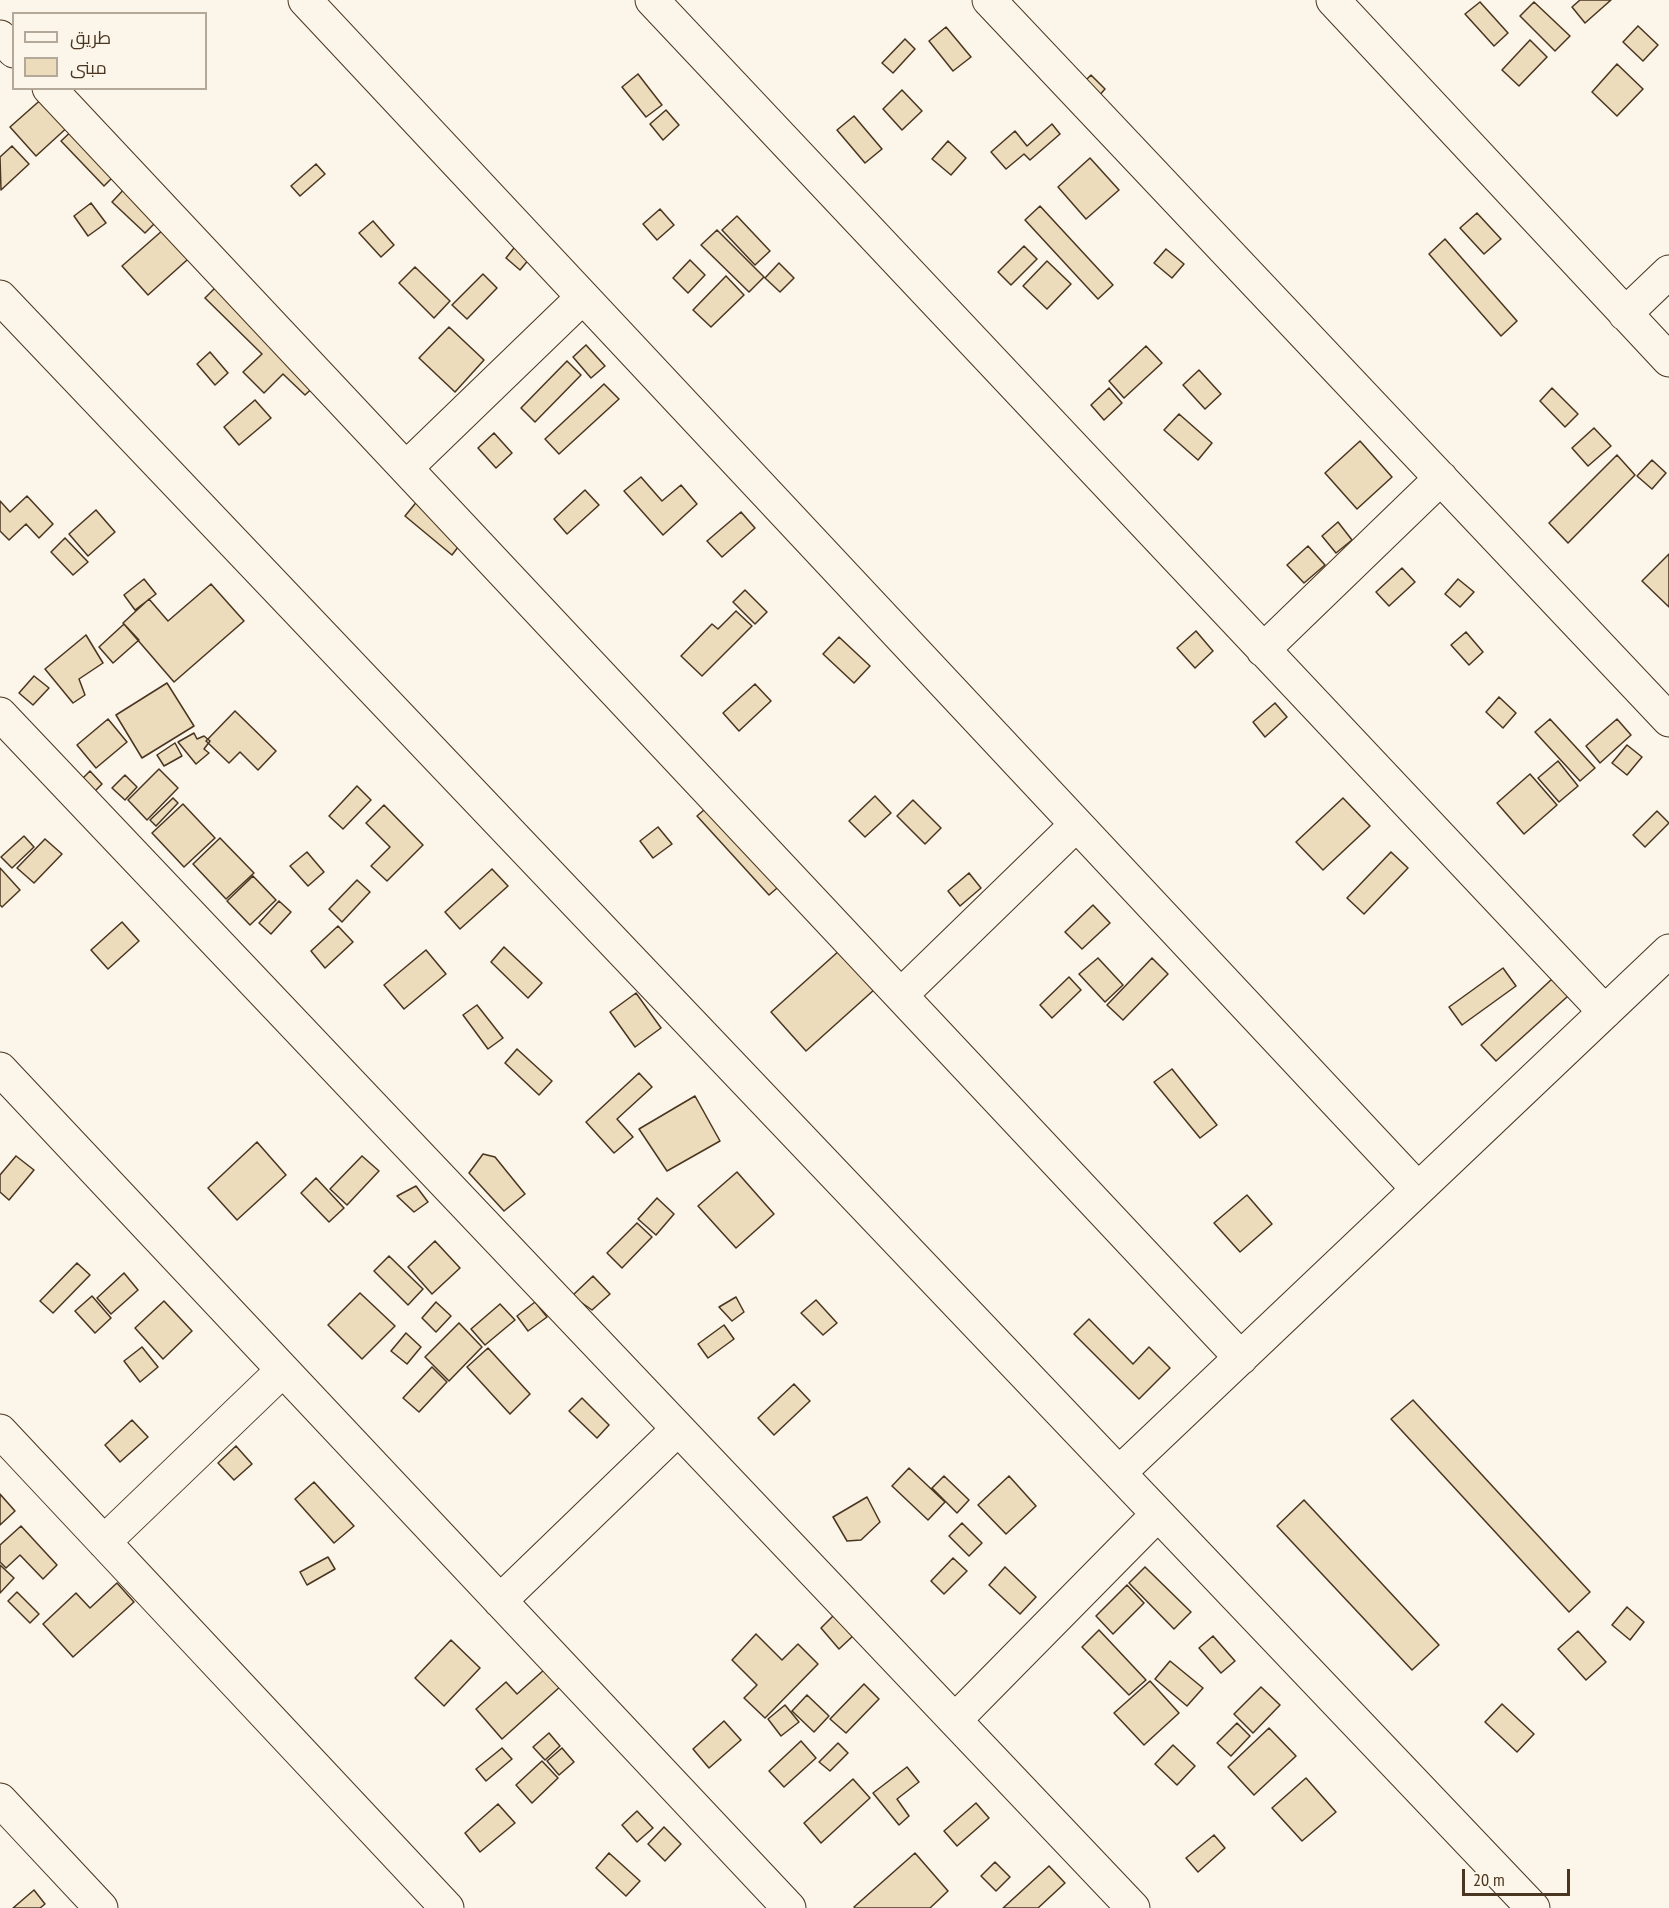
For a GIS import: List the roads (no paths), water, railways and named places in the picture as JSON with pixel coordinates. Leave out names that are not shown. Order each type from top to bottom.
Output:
[{"type":"street","points":[[305,0],[1418,1190]]},
{"type":"street","points":[[652,0],[1605,1012]]},
{"type":"street","points":[[989,0],[1669,720]]},
{"type":"street","points":[[1332,0],[1669,360]]},
{"type":"street","points":[[0,37],[12,49]]},
{"type":"street","points":[[51,90],[1241,1358]]},
{"type":"street","points":[[1625,314],[1669,272]]},
{"type":"street","points":[[0,297],[1533,1908]]},
{"type":"street","points":[[406,468],[583,297]]},
{"type":"street","points":[[1263,650],[1441,478]]},
{"type":"street","points":[[0,714],[1133,1908]]},
{"type":"street","points":[[901,995],[1076,825]]},
{"type":"street","points":[[1119,1473],[1669,951]]},
{"type":"street","points":[[0,1069],[789,1908]]},
{"type":"street","points":[[104,1542],[283,1370]]},
{"type":"street","points":[[500,1601],[678,1429]]},
{"type":"street","points":[[0,1431],[447,1908]]},
{"type":"street","points":[[955,1720],[1158,1514]]},
{"type":"street","points":[[0,1800],[101,1908]]}]
